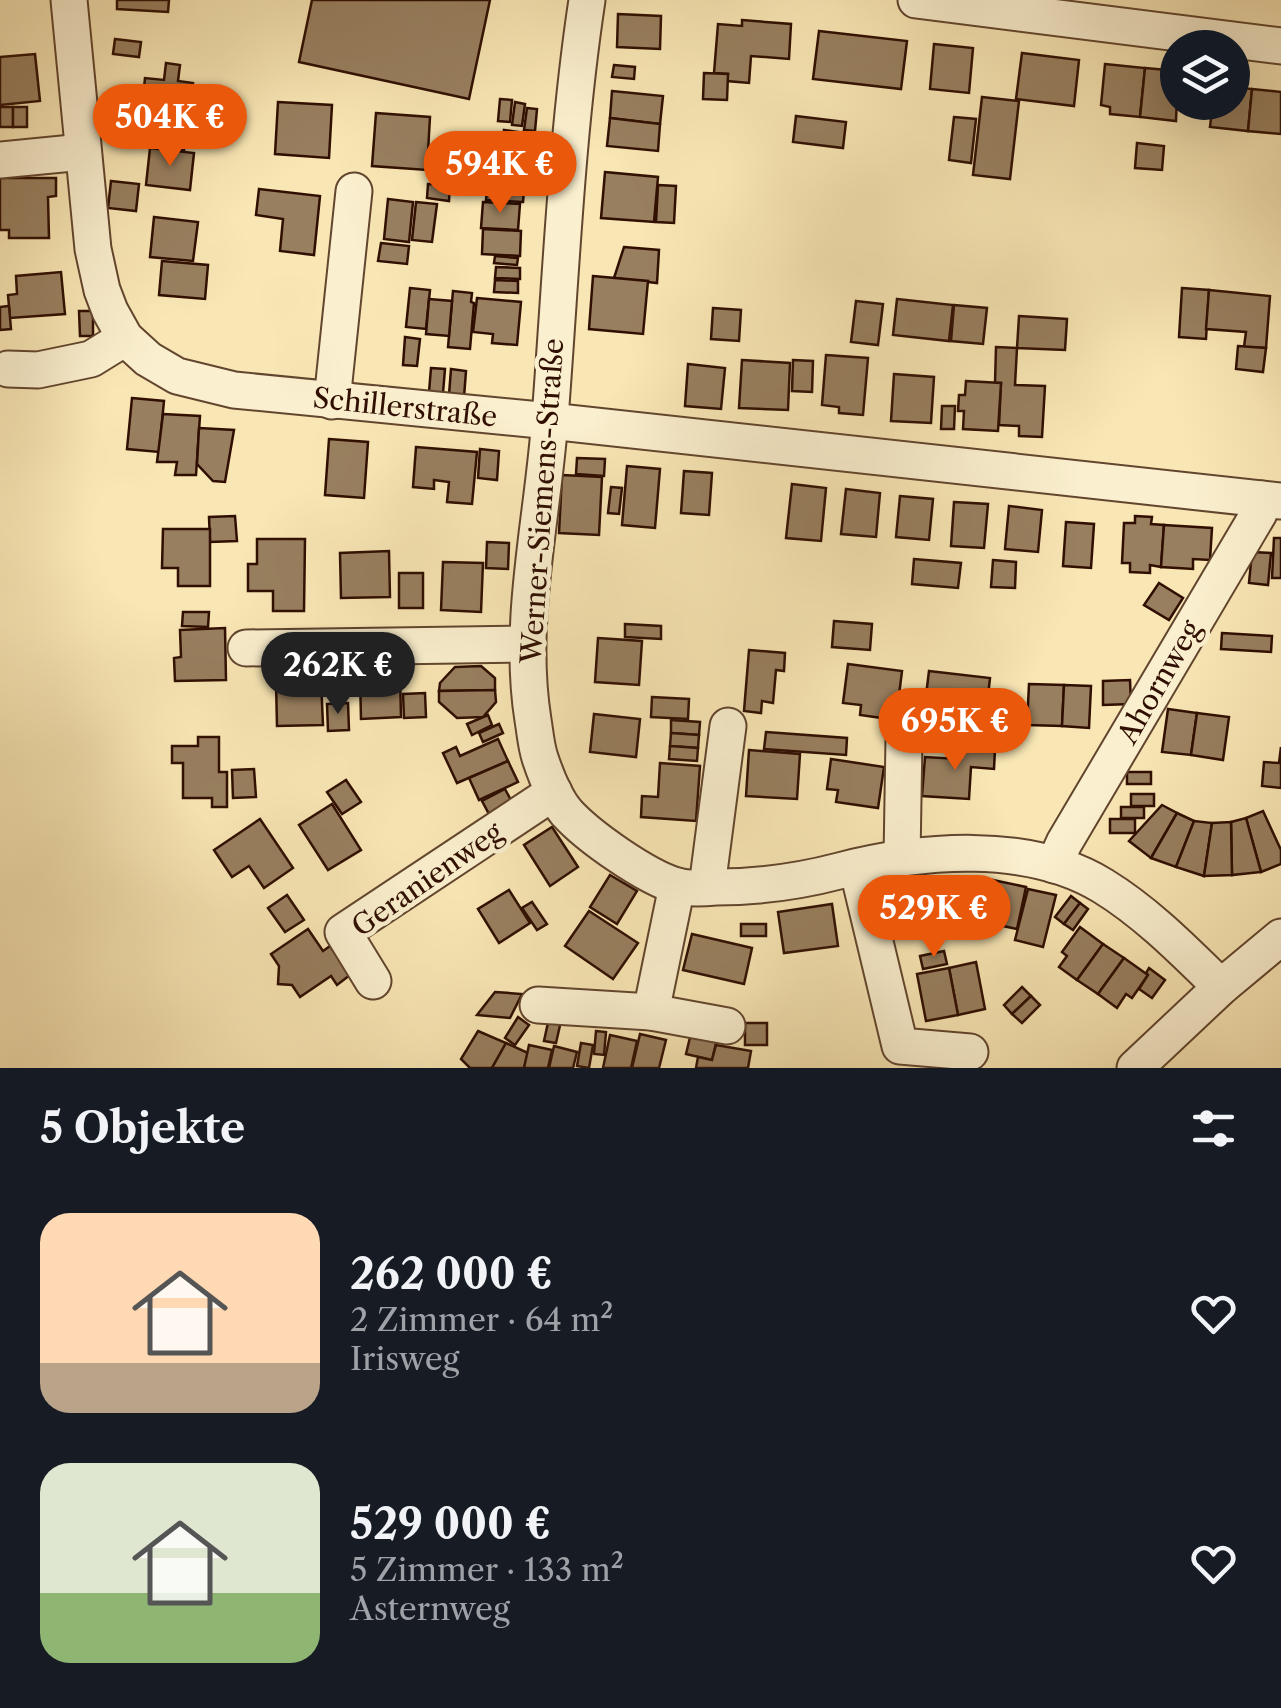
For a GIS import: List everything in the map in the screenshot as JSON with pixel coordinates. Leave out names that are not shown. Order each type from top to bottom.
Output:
[{"type":"street","name":"Schillerstraße","points":[[69,0],[92,249],[110,311],[126,338],[148,359],[177,376],[234,390],[1271,500]]},
{"type":"street","name":"Werner-Siemens-Straße","points":[[587,0],[564,187],[550,422],[526,644],[539,755],[565,812],[632,864],[692,887],[800,881],[902,858],[984,852],[1054,865],[1102,885],[1139,910],[1221,987]]},
{"type":"street","points":[[916,0],[1281,46]]},
{"type":"street","points":[[0,160],[83,152]]},
{"type":"street","points":[[332,400],[354,191]]},
{"type":"street","points":[[8,370],[38,370],[92,359],[126,338]]},
{"type":"street","name":"Ahornweg","points":[[1054,865],[1258,513],[1271,500]]},
{"type":"street","points":[[246,648],[526,644]]},
{"type":"street","points":[[652,1012],[692,887],[728,726]]},
{"type":"street","points":[[902,858],[904,739]]},
{"type":"street","name":"Geranienweg","points":[[374,982],[343,932],[554,792]]},
{"type":"street","points":[[857,866],[900,1046],[970,1052]]},
{"type":"street","points":[[1135,1068],[1281,937]]},
{"type":"street","points":[[538,1004],[652,1012],[726,1026]]},
{"type":"building","points":[[117,0],[169,0],[168,12],[117,9]]},
{"type":"building","points":[[312,0],[490,0],[469,99],[299,62]]},
{"type":"building","points":[[618,14],[661,16],[660,49],[617,47]]},
{"type":"building","points":[[742,20],[791,24],[789,59],[751,56],[749,83],[727,81],[728,74],[714,73],[718,24],[742,26]]},
{"type":"building","points":[[819,31],[907,41],[901,89],[813,79]]},
{"type":"building","points":[[115,39],[141,42],[139,57],[113,54]]},
{"type":"building","points":[[934,44],[973,48],[969,93],[930,89]]},
{"type":"building","points":[[1022,53],[1079,60],[1074,106],[1016,99]]},
{"type":"building","points":[[35,54],[40,101],[0,105],[0,57]]},
{"type":"building","points":[[166,63],[180,65],[178,81],[193,83],[190,112],[142,106],[145,78],[164,80]]},
{"type":"building","points":[[1105,64],[1145,68],[1140,117],[1110,114],[1110,107],[1101,105]]},
{"type":"building","points":[[614,65],[635,67],[634,79],[612,77]]},
{"type":"building","points":[[1145,68],[1160,69],[1160,119],[1140,117]]},
{"type":"building","points":[[704,73],[728,74],[727,100],[703,99]]},
{"type":"building","points":[[1252,89],[1281,92],[1281,134],[1248,131]]},
{"type":"building","points":[[612,91],[663,96],[660,124],[610,118]]},
{"type":"building","points":[[982,97],[1019,101],[1010,179],[973,175]]},
{"type":"building","points":[[500,99],[512,100],[510,122],[498,121]]},
{"type":"building","points":[[278,102],[332,105],[329,158],[275,154]]},
{"type":"building","points":[[515,102],[525,104],[522,126],[512,125]]},
{"type":"building","points":[[0,107],[13,107],[13,127],[0,127]]},
{"type":"building","points":[[13,107],[27,107],[27,127],[13,127]]},
{"type":"building","points":[[527,108],[537,109],[535,131],[524,130]]},
{"type":"building","points":[[151,110],[188,115],[184,150],[147,146]]},
{"type":"building","points":[[376,113],[430,117],[427,170],[372,166]]},
{"type":"building","points":[[796,116],[846,122],[843,148],[793,142]]},
{"type":"building","points":[[954,117],[976,119],[971,163],[949,160]]},
{"type":"building","points":[[610,118],[660,124],[658,151],[607,146]]},
{"type":"building","points":[[1211,120],[1249,120],[1248,131],[1210,127]]},
{"type":"building","points":[[504,130],[525,133],[524,145],[502,142]]},
{"type":"building","points":[[1137,143],[1164,146],[1162,170],[1135,168]]},
{"type":"building","points":[[150,148],[194,153],[190,190],[146,185]]},
{"type":"building","points":[[485,153],[527,155],[526,178],[484,176]]},
{"type":"building","points":[[605,172],[658,177],[654,222],[601,218]]},
{"type":"building","points":[[0,178],[56,178],[56,196],[48,197],[49,238],[9,238],[9,230],[0,230]]},
{"type":"building","points":[[488,178],[525,181],[523,202],[486,200]]},
{"type":"building","points":[[111,181],[139,184],[136,211],[108,208]]},
{"type":"building","points":[[428,184],[450,186],[449,201],[427,198]]},
{"type":"building","points":[[658,185],[676,186],[674,223],[656,222]]},
{"type":"building","points":[[259,189],[320,196],[314,255],[280,251],[283,219],[256,215]]},
{"type":"building","points":[[388,199],[413,202],[409,242],[384,239]]},
{"type":"building","points":[[416,202],[437,204],[432,242],[412,240]]},
{"type":"building","points":[[483,202],[520,204],[518,230],[481,228]]},
{"type":"building","points":[[154,217],[198,222],[193,261],[150,257]]},
{"type":"building","points":[[483,229],[521,231],[520,256],[482,254]]},
{"type":"building","points":[[381,243],[409,246],[407,264],[378,261]]},
{"type":"building","points":[[624,247],[659,250],[657,283],[614,278]]},
{"type":"building","points":[[495,256],[518,258],[517,265],[494,263]]},
{"type":"building","points":[[162,261],[208,265],[205,299],[159,295]]},
{"type":"building","points":[[496,267],[520,268],[520,279],[495,278]]},
{"type":"building","points":[[61,272],[65,314],[10,318],[8,295],[17,294],[16,276]]},
{"type":"building","points":[[593,276],[648,281],[643,334],[589,329]]},
{"type":"building","points":[[495,280],[518,281],[518,293],[494,292]]},
{"type":"building","points":[[410,288],[430,290],[426,329],[406,327]]},
{"type":"building","points":[[1182,288],[1209,290],[1206,339],[1179,337]]},
{"type":"building","points":[[1209,290],[1270,296],[1266,348],[1244,347],[1246,332],[1206,329]]},
{"type":"building","points":[[453,291],[472,293],[470,349],[448,347]]},
{"type":"building","points":[[477,298],[521,302],[517,345],[492,343],[493,334],[473,332]]},
{"type":"building","points":[[429,299],[452,301],[449,336],[426,334]]},
{"type":"building","points":[[897,299],[953,305],[949,341],[893,335]]},
{"type":"building","points":[[856,301],[883,304],[878,345],[851,342]]},
{"type":"building","points":[[954,305],[987,308],[983,344],[951,341]]},
{"type":"building","points":[[9,306],[11,329],[0,330],[0,307]]},
{"type":"building","points":[[713,308],[741,310],[739,341],[711,339]]},
{"type":"building","points":[[79,311],[93,311],[93,336],[80,336]]},
{"type":"building","points":[[1019,316],[1067,319],[1065,350],[1017,348]]},
{"type":"building","points":[[405,337],[420,339],[417,366],[403,365]]},
{"type":"building","points":[[1238,346],[1266,348],[1263,372],[1236,369]]},
{"type":"building","points":[[996,347],[1017,348],[1015,385],[1045,386],[1042,437],[1019,436],[1019,426],[999,425],[1001,383],[995,383]]},
{"type":"building","points":[[826,355],[868,358],[863,415],[839,413],[839,407],[822,405]]},
{"type":"building","points":[[742,360],[790,363],[788,410],[739,408]]},
{"type":"building","points":[[793,360],[813,361],[812,392],[792,391]]},
{"type":"building","points":[[688,364],[725,368],[721,409],[685,406]]},
{"type":"building","points":[[431,368],[445,369],[443,393],[429,392]]},
{"type":"building","points":[[451,369],[466,371],[464,397],[449,395]]},
{"type":"building","points":[[894,374],[934,377],[931,423],[891,421]]},
{"type":"building","points":[[966,381],[1001,383],[998,431],[963,429],[964,411],[958,411],[959,395],[965,395]]},
{"type":"building","points":[[132,398],[164,401],[159,452],[127,449]]},
{"type":"building","points":[[942,406],[955,406],[954,429],[941,429]]},
{"type":"building","points":[[163,414],[200,416],[196,475],[175,475],[177,462],[157,462]]},
{"type":"building","points":[[199,428],[234,430],[225,482],[213,481],[197,464]]},
{"type":"building","points":[[329,439],[368,442],[364,498],[325,495]]},
{"type":"building","points":[[416,447],[477,452],[472,504],[447,502],[449,482],[434,480],[434,489],[413,487]]},
{"type":"building","points":[[480,449],[499,451],[497,480],[478,478]]},
{"type":"building","points":[[577,458],[605,459],[604,476],[576,474]]},
{"type":"building","points":[[627,466],[660,469],[655,528],[622,525]]},
{"type":"building","points":[[684,471],[712,473],[709,515],[681,513]]},
{"type":"building","points":[[562,475],[602,477],[599,535],[559,533]]},
{"type":"building","points":[[792,484],[826,488],[821,541],[786,538]]},
{"type":"building","points":[[611,487],[622,488],[619,514],[608,513]]},
{"type":"building","points":[[846,489],[880,493],[876,537],[841,534]]},
{"type":"building","points":[[900,496],[933,499],[929,540],[896,537]]},
{"type":"building","points":[[954,502],[988,504],[984,548],[951,546]]},
{"type":"building","points":[[1009,506],[1042,510],[1038,552],[1005,549]]},
{"type":"building","points":[[235,516],[237,541],[210,542],[209,517]]},
{"type":"building","points":[[1135,516],[1152,517],[1151,524],[1164,525],[1161,567],[1150,565],[1150,573],[1130,572],[1130,563],[1122,563],[1124,523],[1135,523]]},
{"type":"building","points":[[1066,522],[1094,524],[1091,568],[1063,566]]},
{"type":"building","points":[[1164,525],[1212,528],[1210,560],[1193,559],[1193,569],[1161,567]]},
{"type":"building","points":[[163,529],[210,529],[210,586],[178,586],[178,568],[162,568]]},
{"type":"building","points":[[1274,538],[1281,538],[1281,578],[1272,578]]},
{"type":"building","points":[[257,539],[305,539],[304,611],[273,611],[273,591],[248,591],[248,564],[257,564]]},
{"type":"building","points":[[487,542],[509,543],[508,569],[486,568]]},
{"type":"building","points":[[389,551],[390,597],[341,598],[340,553]]},
{"type":"building","points":[[1252,552],[1271,553],[1268,585],[1249,583]]},
{"type":"building","points":[[914,559],[961,563],[958,588],[912,584]]},
{"type":"building","points":[[993,560],[1016,562],[1015,588],[991,587]]},
{"type":"building","points":[[443,562],[483,563],[481,612],[441,610]]},
{"type":"building","points":[[399,573],[423,573],[423,608],[399,608]]},
{"type":"building","points":[[1159,583],[1183,598],[1169,620],[1144,605]]},
{"type":"building","points":[[183,612],[209,612],[208,627],[182,626]]},
{"type":"building","points":[[834,621],[872,624],[870,650],[832,647]]},
{"type":"building","points":[[625,624],[661,626],[661,639],[625,637]]},
{"type":"building","points":[[225,628],[226,680],[175,681],[174,658],[181,657],[180,630]]},
{"type":"building","points":[[1222,633],[1272,636],[1271,652],[1221,649]]},
{"type":"building","points":[[598,638],[642,641],[639,685],[595,682]]},
{"type":"building","points":[[749,650],[785,653],[784,671],[776,670],[773,703],[762,701],[761,713],[744,711]]},
{"type":"building","points":[[848,664],[902,671],[896,720],[860,715],[861,705],[843,703]]},
{"type":"building","points":[[481,666],[495,678],[495,690],[439,691],[440,683],[455,667]]},
{"type":"building","points":[[929,671],[990,678],[986,714],[948,709],[946,722],[923,720]]},
{"type":"building","points":[[400,675],[401,717],[361,719],[360,676]]},
{"type":"building","points":[[321,680],[323,725],[277,726],[276,681]]},
{"type":"building","points":[[1130,680],[1131,704],[1103,705],[1103,681]]},
{"type":"building","points":[[1029,684],[1064,685],[1062,726],[1027,725]]},
{"type":"building","points":[[1064,685],[1091,686],[1089,728],[1062,726]]},
{"type":"building","points":[[495,690],[496,702],[483,717],[457,718],[439,702],[439,691]]},
{"type":"building","points":[[425,693],[426,717],[404,718],[403,694]]},
{"type":"building","points":[[652,697],[689,699],[688,719],[651,717]]},
{"type":"building","points":[[348,703],[349,730],[328,731],[327,704]]},
{"type":"building","points":[[1168,709],[1197,713],[1191,755],[1162,752]]},
{"type":"building","points":[[1197,713],[1229,717],[1223,760],[1191,755]]},
{"type":"building","points":[[594,714],[640,719],[636,757],[590,752]]},
{"type":"building","points":[[488,715],[492,725],[472,735],[467,724]]},
{"type":"building","points":[[671,720],[700,722],[699,735],[671,733]]},
{"type":"building","points":[[499,724],[503,733],[483,742],[479,733]]},
{"type":"building","points":[[766,732],[847,738],[846,755],[764,749]]},
{"type":"building","points":[[671,733],[699,735],[698,748],[670,746]]},
{"type":"building","points":[[198,737],[219,737],[219,772],[227,772],[227,807],[212,807],[212,798],[183,798],[183,763],[172,763],[172,746],[198,746]]},
{"type":"building","points":[[498,739],[508,761],[457,783],[443,753],[456,747],[460,756]]},
{"type":"building","points":[[670,746],[698,748],[697,761],[669,759]]},
{"type":"building","points":[[959,747],[995,749],[994,769],[971,767],[969,799],[922,796],[925,757],[959,759]]},
{"type":"building","points":[[1281,747],[1281,788],[1262,786],[1264,762],[1279,763]]},
{"type":"building","points":[[749,750],[800,754],[797,799],[746,796]]},
{"type":"building","points":[[831,759],[884,767],[878,808],[836,802],[838,790],[827,789]]},
{"type":"building","points":[[508,761],[518,782],[479,800],[469,778]]},
{"type":"building","points":[[660,763],[700,766],[696,821],[641,817],[642,796],[658,797]]},
{"type":"building","points":[[254,769],[256,797],[233,798],[232,770]]},
{"type":"building","points":[[1127,772],[1151,772],[1151,784],[1127,784]]},
{"type":"building","points":[[346,780],[361,802],[342,814],[327,792]]},
{"type":"building","points":[[505,789],[512,802],[489,814],[482,801]]},
{"type":"building","points":[[1131,794],[1154,794],[1154,806],[1131,806]]},
{"type":"building","points":[[332,804],[361,850],[328,870],[299,825]]},
{"type":"building","points":[[1162,805],[1177,813],[1151,858],[1129,841]]},
{"type":"building","points":[[1121,807],[1144,807],[1144,818],[1121,818]]},
{"type":"building","points":[[1263,811],[1281,850],[1281,864],[1261,872],[1246,818]]},
{"type":"building","points":[[1177,813],[1194,821],[1176,867],[1151,858]]},
{"type":"building","points":[[1246,818],[1261,872],[1232,875],[1231,822]]},
{"type":"building","points":[[260,819],[293,868],[264,888],[249,866],[232,877],[214,850]]},
{"type":"building","points":[[1110,819],[1135,819],[1135,833],[1110,833]]},
{"type":"building","points":[[1194,821],[1212,823],[1204,876],[1176,867]]},
{"type":"building","points":[[1231,822],[1232,875],[1204,876],[1212,823]]},
{"type":"building","points":[[552,827],[578,867],[550,886],[524,845]]},
{"type":"building","points":[[610,875],[637,891],[617,924],[590,907]]},
{"type":"building","points":[[951,880],[957,921],[912,928],[905,887]]},
{"type":"building","points":[[993,880],[1026,887],[1017,929],[984,922]]},
{"type":"building","points":[[965,881],[979,881],[980,908],[966,909]]},
{"type":"building","points":[[1028,889],[1056,895],[1043,947],[1015,940]]},
{"type":"building","points":[[509,890],[530,923],[499,943],[478,909]]},
{"type":"building","points":[[287,895],[304,920],[285,932],[268,908]]},
{"type":"building","points":[[1071,896],[1080,903],[1064,924],[1055,917]]},
{"type":"building","points":[[532,902],[547,924],[537,930],[522,908]]},
{"type":"building","points":[[1080,903],[1088,909],[1073,930],[1064,924]]},
{"type":"building","points":[[832,904],[838,946],[784,953],[778,912]]},
{"type":"building","points":[[905,908],[911,932],[898,935],[892,912]]},
{"type":"building","points":[[589,911],[638,943],[613,979],[565,946]]},
{"type":"building","points":[[741,924],[766,924],[766,936],[741,936]]},
{"type":"building","points":[[1080,927],[1103,944],[1077,980],[1059,967],[1067,956],[1062,952]]},
{"type":"building","points":[[308,929],[323,951],[330,946],[350,975],[337,985],[331,976],[300,997],[292,985],[278,984],[279,966],[271,954]]},
{"type":"building","points":[[692,934],[752,948],[744,984],[683,970]]},
{"type":"building","points":[[1103,944],[1124,958],[1098,994],[1077,980]]},
{"type":"building","points":[[944,951],[947,964],[923,969],[920,956]]},
{"type":"building","points":[[1124,958],[1148,975],[1132,998],[1126,994],[1117,1008],[1098,994]]},
{"type":"building","points":[[976,962],[985,1009],[958,1015],[949,968]]},
{"type":"building","points":[[949,968],[958,1015],[926,1021],[917,974]]},
{"type":"building","points":[[1149,968],[1165,980],[1152,998],[1139,989]]},
{"type":"building","points":[[1022,987],[1031,996],[1012,1014],[1004,1005]]},
{"type":"building","points":[[495,992],[522,994],[510,1018],[477,1015]]},
{"type":"building","points":[[1031,996],[1040,1005],[1022,1023],[1012,1014]]},
{"type":"building","points":[[518,1017],[529,1025],[515,1045],[505,1038]]},
{"type":"building","points":[[549,1018],[561,1021],[556,1043],[544,1041]]},
{"type":"building","points":[[745,1023],[767,1023],[767,1045],[745,1045]]},
{"type":"building","points":[[692,1029],[718,1035],[712,1060],[686,1054]]},
{"type":"building","points":[[478,1031],[506,1043],[492,1068],[470,1068],[461,1059]]},
{"type":"building","points":[[596,1031],[606,1032],[604,1055],[594,1054]]},
{"type":"building","points":[[640,1034],[666,1040],[659,1068],[632,1068]]},
{"type":"building","points":[[610,1035],[637,1041],[631,1068],[603,1068]]},
{"type":"building","points":[[506,1043],[528,1053],[524,1068],[492,1068]]},
{"type":"building","points":[[581,1043],[593,1045],[589,1068],[577,1066]]},
{"type":"building","points":[[529,1045],[552,1050],[548,1068],[524,1068]]},
{"type":"building","points":[[716,1045],[751,1051],[748,1068],[696,1068],[698,1057],[712,1060]]},
{"type":"building","points":[[554,1046],[577,1052],[573,1068],[549,1068]]}]
